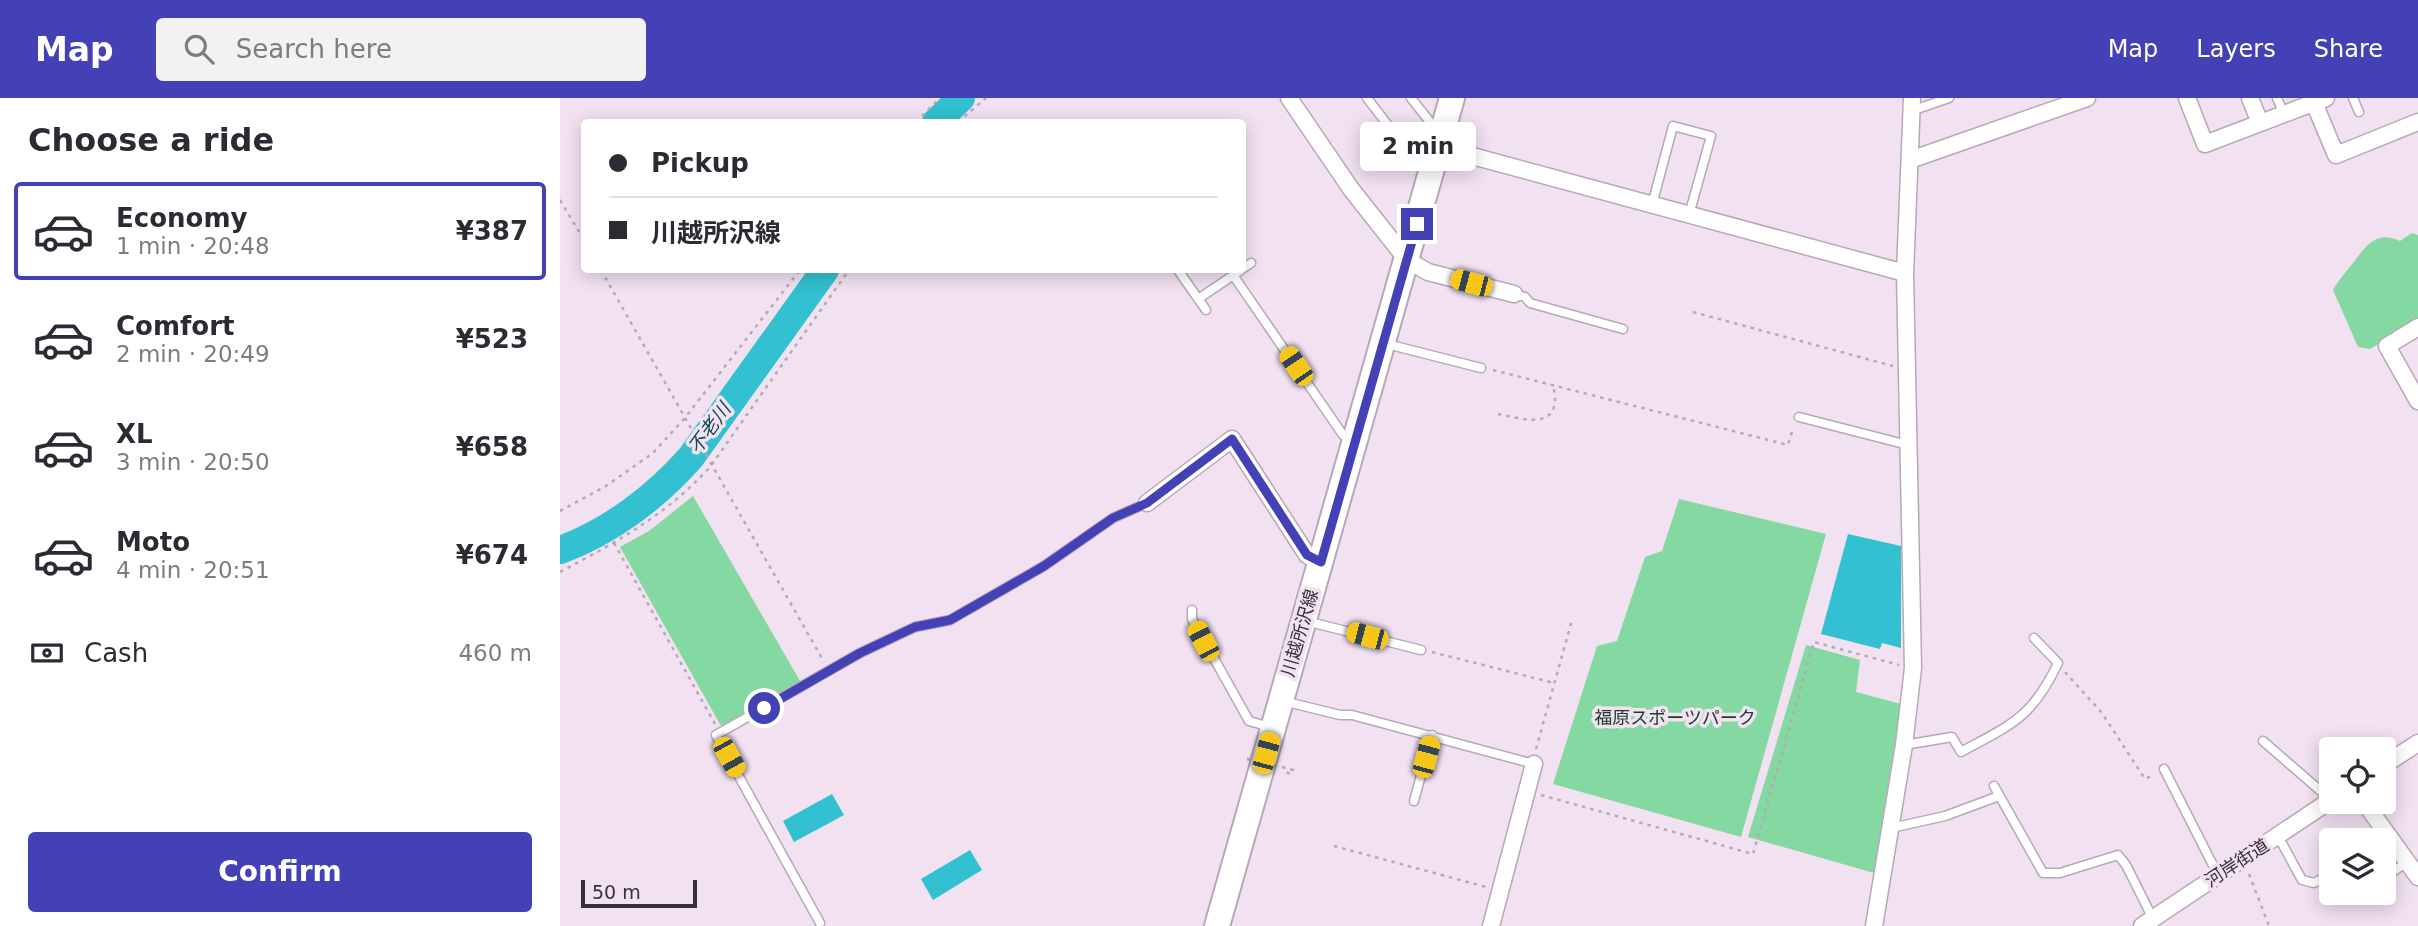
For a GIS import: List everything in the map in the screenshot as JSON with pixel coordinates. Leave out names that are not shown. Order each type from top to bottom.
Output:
[{"type":"main road","name":"川越所沢線","points":[[1217,926],[1452,98]]},
{"type":"street","points":[[1289,98],[1351,189],[1407,260],[1428,272],[1514,295]]},
{"type":"street","points":[[1910,160],[2087,98]]},
{"type":"street","points":[[2187,98],[2205,144],[2317,100],[2336,155],[2415,126]]},
{"type":"street","points":[[2250,98],[2260,124]]},
{"type":"street","points":[[1874,926],[1904,745],[1913,668],[1905,273],[1912,104]]},
{"type":"street","points":[[1441,139],[1652,205],[1905,273]]},
{"type":"street","points":[[2418,327],[2387,346],[2418,401]]},
{"type":"street","points":[[1147,503],[1232,439],[1307,555],[1321,562]]},
{"type":"street","points":[[2396,757],[2418,743]]},
{"type":"street","points":[[1491,926],[1533,763]]},
{"type":"street","name":"河岸街道","points":[[2147,922],[2319,808]]},
{"type":"street","points":[[2373,814],[2418,877]]},
{"type":"lane","points":[[1367,98],[1417,163],[1432,173]]},
{"type":"lane","points":[[1411,98],[1441,139]]},
{"type":"lane","points":[[1912,104],[1950,98]]},
{"type":"lane","points":[[2277,98],[2284,114]]},
{"type":"lane","points":[[2353,98],[2359,112]]},
{"type":"lane","points":[[1652,205],[1674,126],[1711,136],[1689,215]]},
{"type":"lane","points":[[1246,266],[1251,262]]},
{"type":"lane","points":[[1180,273],[1206,310]]},
{"type":"lane","points":[[1198,299],[1236,273]]},
{"type":"lane","points":[[1233,275],[1343,435],[1355,442]]},
{"type":"lane","points":[[1514,295],[1525,297],[1530,303],[1623,329]]},
{"type":"lane","points":[[1384,343],[1480,368]]},
{"type":"lane","points":[[1800,417],[1909,445]]},
{"type":"lane","points":[[820,923],[716,735],[829,671],[915,627],[950,620],[1044,566],[1113,518],[1147,503]]},
{"type":"lane","points":[[1192,610],[1192,619],[1238,706],[1249,720],[1273,728]]},
{"type":"lane","points":[[1304,620],[1420,650]]},
{"type":"lane","points":[[1904,745],[1952,737],[1961,752],[2029,711],[2044,691],[2058,663],[2034,638]]},
{"type":"lane","points":[[1281,701],[1432,735],[1533,763]]},
{"type":"lane","points":[[1414,801],[1432,735]]},
{"type":"lane","points":[[2263,741],[2319,790]]},
{"type":"lane","points":[[2164,769],[2218,875]]},
{"type":"lane","points":[[1994,786],[2043,873],[2060,873],[2118,855],[2126,865],[2147,922]]},
{"type":"lane","points":[[1891,828],[1945,816],[1999,796]]},
{"type":"lane","points":[[2278,836],[2302,880],[2314,883],[2319,880]]},
{"type":"lane","points":[[2396,870],[2407,862]]},
{"type":"path","points":[[919,119],[940,98]]},
{"type":"path","points":[[962,119],[986,98]]},
{"type":"path","points":[[560,200],[581,235]]},
{"type":"path","points":[[603,273],[829,671]]},
{"type":"path","points":[[560,511],[606,486],[653,453],[685,417],[798,273]]},
{"type":"path","points":[[560,572],[649,523],[677,500],[712,463],[847,273]]},
{"type":"path","points":[[1693,312],[1907,369]]},
{"type":"path","points":[[1480,368],[1788,445],[1795,420],[1800,417]]},
{"type":"path","points":[[1497,414],[1535,421],[1545,419],[1553,411],[1556,397],[1553,385]]},
{"type":"path","points":[[614,544],[720,733]]},
{"type":"path","points":[[1533,763],[1572,620]]},
{"type":"path","points":[[1526,791],[1753,854],[1814,642],[1913,668]]},
{"type":"path","points":[[1420,650],[1554,683]]},
{"type":"path","points":[[2056,667],[2066,672],[2102,713],[2145,779],[2164,769]]},
{"type":"path","points":[[1247,759],[1293,769],[1291,774],[1278,770]]},
{"type":"path","points":[[1334,846],[1500,890]]},
{"type":"path","points":[[2243,859],[2269,926]]},
{"type":"green space","points":[[2412,233],[2418,235],[2418,320],[2370,349],[2358,347],[2333,290],[2373,241],[2385,237],[2400,241]]},
{"type":"green space","points":[[693,496],[800,681],[721,726],[620,547],[649,531]]},
{"type":"green space","name":"福原スポーツパーク","points":[[1679,499],[1826,534],[1741,837],[1553,784],[1597,646],[1617,641],[1645,557],[1662,551]]},
{"type":"green space","points":[[1806,645],[1860,660],[1856,692],[1901,704],[1874,873],[1748,837]]},
{"type":"water","points":[[1848,534],[1901,546],[1901,648],[1882,643],[1880,649],[1821,634]]},
{"type":"water","points":[[832,794],[844,815],[794,842],[783,821]]},
{"type":"water","points":[[970,850],[982,870],[933,900],[921,879]]},
{"type":"waterway","name":"不老川","points":[[939,119],[961,98]]},
{"type":"waterway","name":"不老川","points":[[560,550],[597,533],[632,511],[678,471],[691,457],[823,273]]},
{"type":"route","points":[[764,708],[860,653],[915,627],[950,620],[1044,566],[1113,518],[1147,503],[1232,439],[1307,555],[1321,562],[1417,224]]}]
